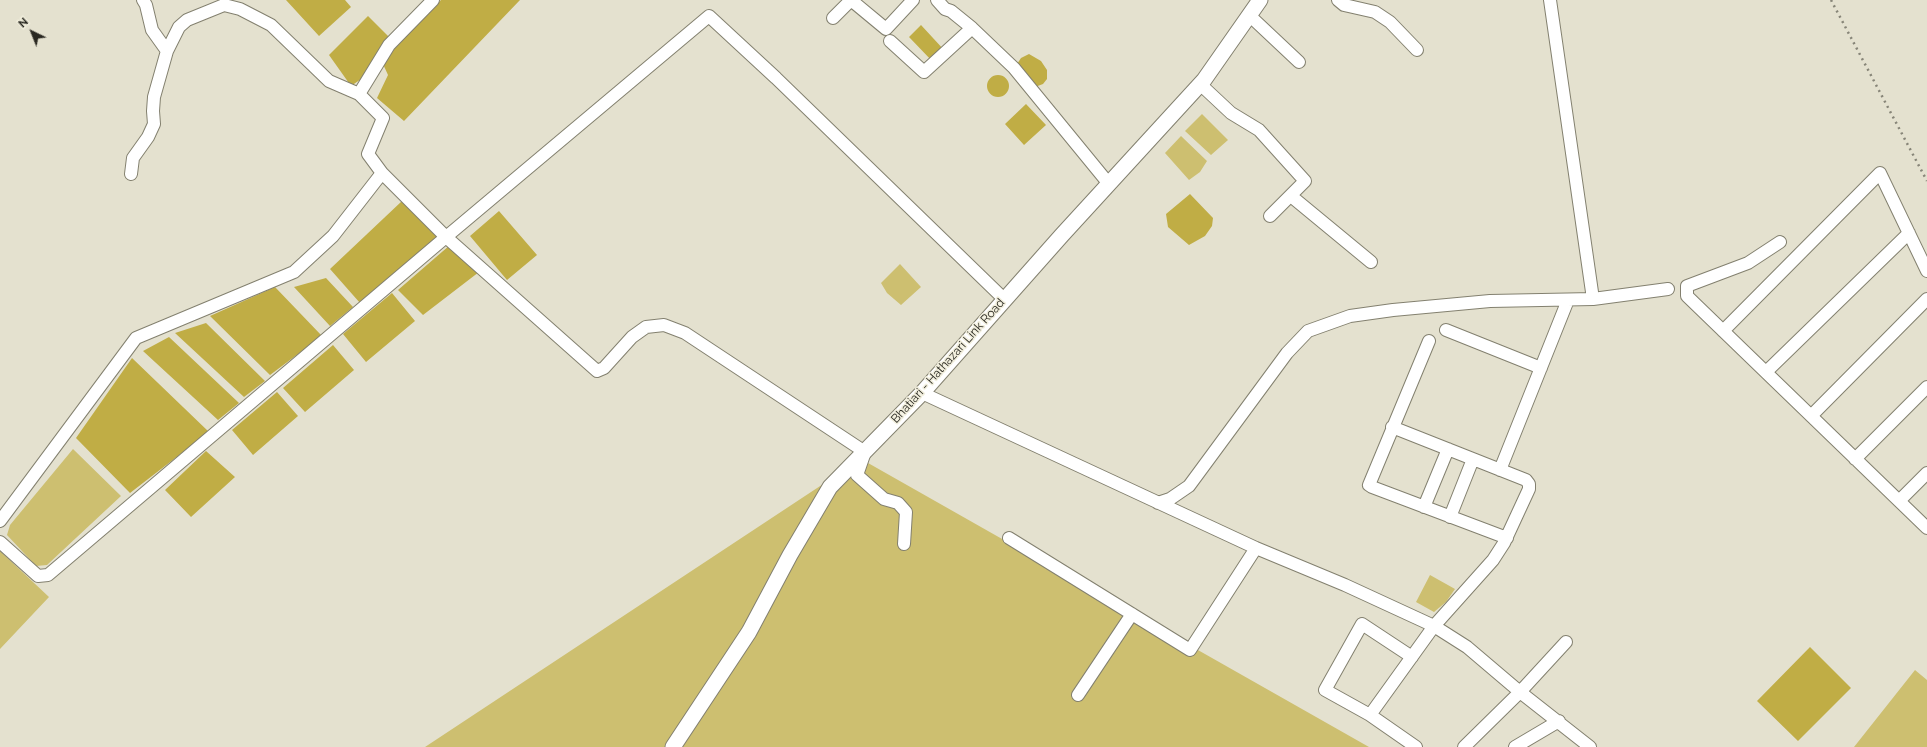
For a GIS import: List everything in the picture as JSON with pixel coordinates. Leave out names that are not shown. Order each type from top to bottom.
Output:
[{"type":"main road","name":"Bhatiari - Hathazari Link Road","points":[[673,747],[749,632],[790,555],[826,493],[922,392],[1004,299],[1200,84],[1260,0]]},
{"type":"street","points":[[143,0],[146,5],[152,30],[167,51]]},
{"type":"street","points":[[360,94],[389,44],[433,0]]},
{"type":"street","points":[[833,18],[852,0],[886,29],[911,1]]},
{"type":"street","points":[[937,0],[945,9],[951,11],[972,28],[1014,68],[1108,184]]},
{"type":"street","points":[[1338,0],[1344,5],[1375,12],[1390,22],[1417,50]]},
{"type":"street","points":[[1550,0],[1593,298]]},
{"type":"street","points":[[131,174],[133,158],[148,137],[154,124],[154,97],[167,51],[179,27],[187,20],[224,6],[240,9],[271,25],[329,81],[360,94],[383,118],[368,154],[382,173],[446,236],[596,371],[604,368],[632,337],[646,327],[664,325],[685,333],[865,452],[857,474],[884,498],[898,503],[906,512],[904,544]]},
{"type":"street","points":[[1249,15],[1299,62]]},
{"type":"street","points":[[0,542],[38,576],[48,575],[446,236],[709,16],[776,78],[1004,299]]},
{"type":"street","points":[[890,41],[924,72],[972,28]]},
{"type":"street","points":[[1200,84],[1231,113],[1259,130],[1305,181],[1270,216]]},
{"type":"street","points":[[0,521],[136,338],[294,272],[333,236],[382,173]]},
{"type":"street","points":[[1723,331],[1880,173],[1927,271]]},
{"type":"street","points":[[1290,196],[1371,262]]},
{"type":"street","points":[[1766,372],[1909,233]]},
{"type":"street","points":[[1780,242],[1748,263],[1687,286],[1687,296],[1927,528]]},
{"type":"street","points":[[1158,503],[1170,499],[1188,486],[1286,353],[1308,331],[1350,316],[1393,310],[1490,301],[1568,300],[1668,289]]},
{"type":"street","points":[[1811,416],[1927,299]]},
{"type":"street","points":[[1500,470],[1568,300]]},
{"type":"street","points":[[1446,330],[1541,368]]},
{"type":"street","points":[[1428,341],[1369,484],[1372,487],[1507,538]]},
{"type":"street","points":[[1855,459],[1927,387]]},
{"type":"street","points":[[922,392],[1256,548],[1345,585],[1434,626],[1467,647],[1520,692],[1559,721],[1590,747]]},
{"type":"street","points":[[1370,715],[1434,626],[1493,560],[1507,538],[1529,489],[1529,484],[1526,480],[1392,427]]},
{"type":"street","points":[[1424,507],[1448,449]]},
{"type":"street","points":[[1450,517],[1473,459]]},
{"type":"street","points":[[1899,502],[1927,473]]},
{"type":"street","points":[[1009,538],[1190,650],[1256,548]]},
{"type":"street","points":[[1078,695],[1132,614]]},
{"type":"street","points":[[1412,657],[1362,624],[1325,690],[1370,715],[1416,747]]},
{"type":"street","points":[[1464,747],[1520,692],[1566,642]]},
{"type":"street","points":[[1515,747],[1559,721]]},
{"type":"shaded area","points":[[286,0],[345,0],[351,7],[319,36]]},
{"type":"shaded area","points":[[441,0],[520,0],[404,121],[377,98],[388,75],[383,64],[391,50]]},
{"type":"shaded area","points":[[368,16],[390,38],[364,77],[351,86],[329,55]]},
{"type":"shaded area","points":[[921,25],[945,51],[933,62],[909,37]]},
{"type":"shaded area","points":[[1029,54],[1041,61],[1047,70],[1047,79],[1043,84],[1035,87],[1017,64],[1021,58]]},
{"type":"shaded area","points":[[998,75],[1006,78],[1009,86],[1006,94],[998,97],[990,94],[987,86],[990,78]]},
{"type":"shaded area","points":[[1026,104],[1046,125],[1024,145],[1005,124]]},
{"type":"shaded area","points":[[1202,114],[1228,140],[1211,155],[1185,131]]},
{"type":"shaded area","points":[[1181,136],[1207,161],[1200,172],[1189,180],[1165,153]]},
{"type":"shaded area","points":[[1190,194],[1213,218],[1212,226],[1205,236],[1189,245],[1168,227],[1166,214]]},
{"type":"shaded area","points":[[402,201],[439,238],[360,303],[330,269]]},
{"type":"shaded area","points":[[499,211],[537,255],[507,280],[470,236]]},
{"type":"shaded area","points":[[450,245],[479,272],[423,315],[398,290]]},
{"type":"shaded area","points":[[900,264],[921,287],[901,305],[887,293],[881,283]]},
{"type":"shaded area","points":[[326,278],[353,307],[330,326],[294,287]]},
{"type":"shaded area","points":[[275,287],[322,336],[270,375],[210,316]]},
{"type":"shaded area","points":[[392,293],[415,321],[366,362],[343,334]]},
{"type":"shaded area","points":[[206,323],[265,381],[244,397],[175,333]]},
{"type":"shaded area","points":[[169,337],[239,403],[218,420],[143,351]]},
{"type":"shaded area","points":[[333,345],[354,370],[305,412],[283,388]]},
{"type":"shaded area","points":[[132,358],[209,432],[130,493],[76,438]]},
{"type":"shaded area","points":[[277,392],[298,416],[253,455],[232,430]]},
{"type":"shaded area","points":[[73,449],[121,496],[47,565],[36,566],[7,535],[10,525]]},
{"type":"shaded area","points":[[206,451],[235,477],[191,517],[165,490]]},
{"type":"shaded area","points":[[861,459],[1369,747],[425,747]]},
{"type":"shaded area","points":[[0,551],[49,597],[0,649]]},
{"type":"shaded area","points":[[1430,575],[1455,589],[1446,602],[1434,612],[1416,602]]},
{"type":"shaded area","points":[[1810,647],[1851,688],[1798,741],[1757,701]]},
{"type":"shaded area","points":[[1915,670],[1927,680],[1927,747],[1854,747]]},
{"type":"railway","points":[[1831,0],[1927,181]]}]
